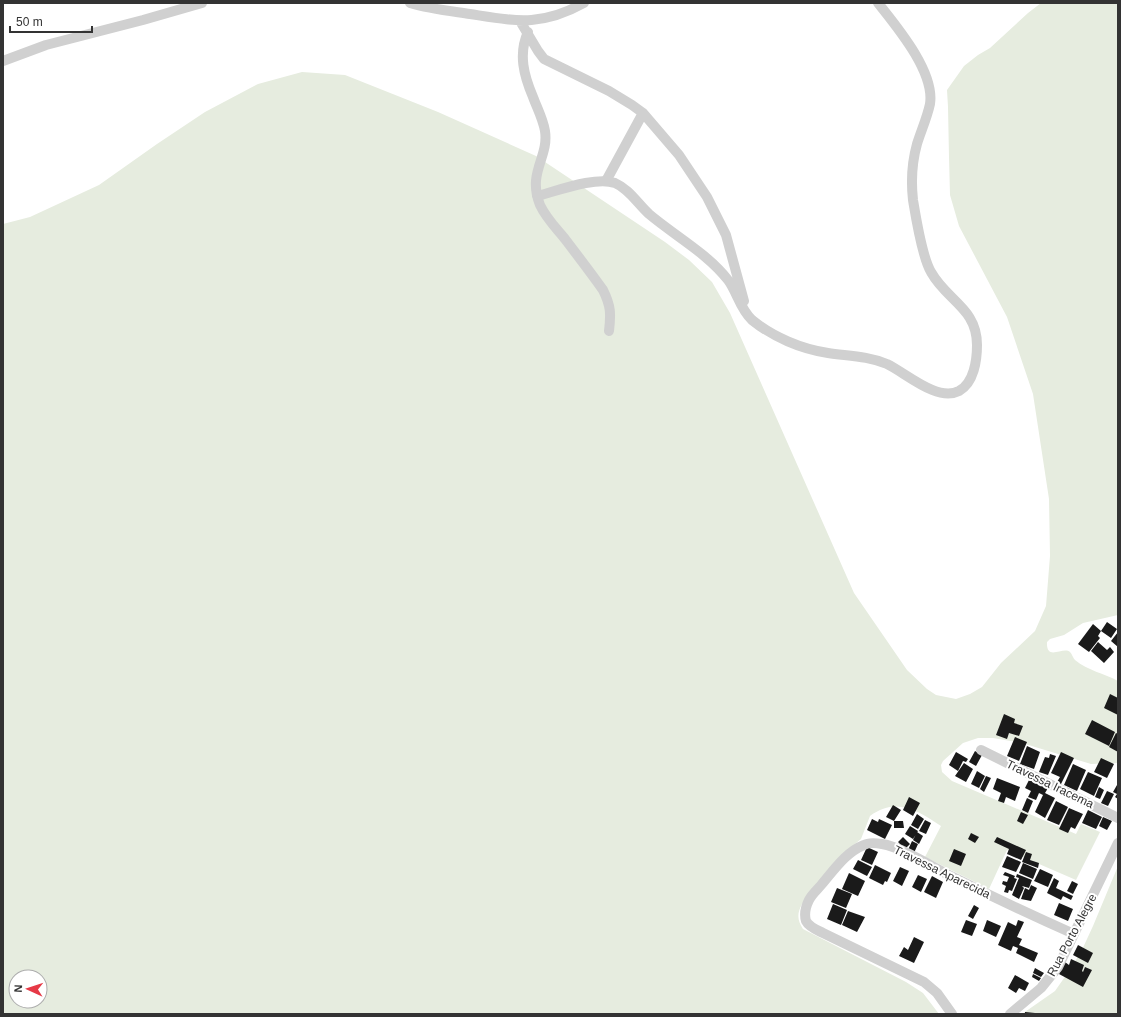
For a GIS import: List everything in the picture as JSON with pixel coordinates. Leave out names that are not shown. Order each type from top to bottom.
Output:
[{"type":"street","points":[[3,61],[46,45],[202,3]]},
{"type":"street","points":[[410,3],[430,8],[520,21],[536,20],[553,16],[569,11],[584,3]]},
{"type":"street","points":[[537,196],[579,184],[606,181],[615,183],[625,190],[648,213],[703,255],[717,268],[728,281],[748,317],[773,335],[802,347],[876,360],[887,364],[929,389],[938,392],[945,394],[959,391],[964,387],[976,364],[977,344],[974,327],[971,318],[942,287],[930,270],[913,199],[912,170],[914,158],[930,105],[930,88],[926,76],[905,39],[878,3]]},
{"type":"street","points":[[520,21],[528,32],[538,51],[544,58],[609,91],[632,105],[642,113],[679,155],[699,184],[717,215],[726,235],[748,317]]},
{"type":"street","points":[[528,32],[523,53],[524,69],[527,84],[545,131],[545,142],[537,171],[537,196],[553,226],[603,290],[611,312],[609,331]]},
{"type":"street","points":[[606,181],[642,113]]},
{"type":"street","name":"Travessa Iracema","points":[[981,750],[1118,818]]},
{"type":"street","name":"Travessa Aparecida","points":[[952,1014],[937,993],[924,982],[823,933],[810,926],[806,921],[806,908],[811,897],[842,860],[857,849],[872,843],[892,847],[915,857],[985,893],[1074,934]]},
{"type":"street","name":"Rua Porto Alegre","points":[[1010,1014],[1041,988],[1058,967],[1118,843]]},
{"type":"shaded area","points":[[1041,3],[1118,3],[1118,615],[1083,623],[1064,635],[1050,639],[1047,642],[1047,648],[1052,652],[1070,652],[1075,660],[1080,664],[1118,681],[1118,763],[1091,764],[1022,743],[993,738],[978,738],[963,743],[943,761],[941,765],[942,772],[952,781],[1076,834],[1081,824],[1100,832],[1076,880],[1007,850],[989,889],[925,857],[941,826],[923,815],[906,808],[889,807],[870,816],[861,839],[802,904],[798,916],[800,923],[803,929],[906,982],[923,993],[939,1014],[3,1014],[3,224],[30,217],[99,185],[205,112],[258,84],[302,72],[345,75],[438,112],[536,156],[665,242],[689,260],[712,282],[730,313],[854,593],[907,670],[927,689],[936,695],[956,699],[970,694],[982,687],[1001,663],[1035,631],[1046,606],[1050,556],[1049,499],[1033,394],[1007,317],[959,226],[950,195],[947,90],[964,66],[990,48]]},
{"type":"shaded area","points":[[1118,866],[1118,1014],[1022,1014],[1055,991],[1069,971],[1081,952]]},
{"type":"building","points":[[1107,622],[1117,629],[1111,638],[1101,631]]},
{"type":"building","points":[[1093,624],[1101,631],[1098,636],[1100,638],[1089,652],[1078,644]]},
{"type":"building","points":[[1118,632],[1118,647],[1111,641]]},
{"type":"building","points":[[1098,642],[1107,650],[1110,647],[1114,652],[1104,663],[1091,651]]},
{"type":"building","points":[[1110,694],[1118,698],[1118,715],[1104,708]]},
{"type":"building","points":[[1004,714],[1015,719],[1014,723],[1023,726],[1019,736],[1009,733],[1007,739],[996,735]]},
{"type":"building","points":[[1092,720],[1115,732],[1109,746],[1085,734]]},
{"type":"building","points":[[1116,733],[1118,734],[1118,752],[1109,747]]},
{"type":"building","points":[[1015,737],[1027,742],[1019,761],[1007,756]]},
{"type":"building","points":[[1027,746],[1040,752],[1034,769],[1020,764]]},
{"type":"building","points":[[975,751],[982,755],[976,766],[969,762]]},
{"type":"building","points":[[956,752],[968,759],[966,762],[963,761],[958,771],[949,765]]},
{"type":"building","points":[[1061,752],[1074,758],[1061,784],[1057,782],[1060,777],[1051,773]]},
{"type":"building","points":[[1050,754],[1056,756],[1048,775],[1039,772],[1045,757],[1049,758]]},
{"type":"building","points":[[1101,758],[1114,764],[1107,778],[1094,772]]},
{"type":"building","points":[[964,763],[973,769],[966,782],[955,776]]},
{"type":"building","points":[[1073,764],[1086,770],[1077,791],[1064,785]]},
{"type":"building","points":[[977,771],[985,776],[979,788],[971,784]]},
{"type":"building","points":[[1088,772],[1102,778],[1094,796],[1080,789]]},
{"type":"building","points":[[986,776],[991,778],[984,792],[980,789]]},
{"type":"building","points":[[997,778],[1020,787],[1015,801],[1006,797],[1004,803],[998,801],[1001,793],[993,789]]},
{"type":"building","points":[[1029,780],[1048,788],[1045,793],[1055,798],[1045,818],[1035,812],[1043,795],[1039,793],[1036,800],[1028,797],[1031,791],[1025,788]]},
{"type":"building","points":[[1117,785],[1118,799],[1115,797],[1117,794],[1113,792]]},
{"type":"building","points":[[1099,787],[1104,790],[1100,799],[1095,797]]},
{"type":"building","points":[[1107,791],[1114,794],[1108,806],[1101,803]]},
{"type":"building","points":[[909,797],[920,803],[913,816],[903,810]]},
{"type":"building","points":[[1027,798],[1033,801],[1028,813],[1022,810]]},
{"type":"building","points":[[1056,801],[1068,807],[1059,825],[1047,820]]},
{"type":"building","points":[[893,805],[901,810],[894,821],[886,817]]},
{"type":"building","points":[[1069,808],[1083,814],[1075,829],[1071,827],[1068,833],[1059,829]]},
{"type":"building","points":[[1088,810],[1102,817],[1096,829],[1082,823]]},
{"type":"building","points":[[1021,812],[1028,815],[1023,824],[1017,821]]},
{"type":"building","points":[[917,814],[924,819],[918,829],[911,825]]},
{"type":"building","points":[[1103,817],[1112,821],[1107,830],[1099,826]]},
{"type":"building","points":[[872,819],[878,822],[879,819],[892,825],[885,839],[867,830]]},
{"type":"building","points":[[925,820],[931,823],[926,834],[919,831]]},
{"type":"building","points":[[894,821],[903,821],[904,828],[894,828]]},
{"type":"building","points":[[910,826],[918,831],[913,839],[905,834]]},
{"type":"building","points":[[917,832],[923,836],[919,844],[913,840]]},
{"type":"building","points":[[971,833],[979,837],[975,843],[968,839]]},
{"type":"building","points":[[903,837],[910,844],[905,849],[898,842]]},
{"type":"building","points":[[997,837],[1026,850],[1021,860],[1007,854],[1009,849],[994,842]]},
{"type":"building","points":[[912,841],[918,844],[914,853],[908,850]]},
{"type":"building","points":[[867,847],[878,852],[872,865],[861,860]]},
{"type":"building","points":[[954,849],[966,854],[961,866],[949,861]]},
{"type":"building","points":[[1026,852],[1032,854],[1030,860],[1039,863],[1038,868],[1022,862]]},
{"type":"building","points":[[1007,856],[1021,862],[1016,872],[1002,867]]},
{"type":"building","points":[[858,860],[872,867],[867,876],[853,869]]},
{"type":"building","points":[[1023,863],[1037,869],[1033,879],[1019,873]]},
{"type":"building","points":[[875,865],[891,873],[887,882],[885,881],[883,885],[869,878]]},
{"type":"building","points":[[900,867],[909,871],[902,886],[893,881]]},
{"type":"building","points":[[1040,869],[1053,875],[1048,887],[1034,881]]},
{"type":"building","points":[[1005,872],[1015,876],[1014,878],[1017,879],[1012,891],[1009,890],[1008,893],[1004,892],[1006,886],[1002,884],[1003,881],[1007,882],[1009,877],[1003,875]]},
{"type":"building","points":[[849,873],[865,881],[858,896],[842,889]]},
{"type":"building","points":[[1017,874],[1032,880],[1029,888],[1022,886],[1024,888],[1019,899],[1012,895],[1019,878],[1016,877]]},
{"type":"building","points":[[918,875],[927,879],[921,892],[912,887]]},
{"type":"building","points":[[932,876],[943,882],[936,898],[924,892]]},
{"type":"building","points":[[1054,878],[1059,881],[1056,888],[1073,896],[1071,900],[1063,896],[1061,900],[1047,893]]},
{"type":"building","points":[[1072,881],[1078,884],[1073,894],[1067,891]]},
{"type":"building","points":[[1031,885],[1037,888],[1031,901],[1021,899],[1025,888],[1029,890]]},
{"type":"building","points":[[837,888],[852,894],[846,908],[831,902]]},
{"type":"building","points":[[1059,903],[1073,909],[1068,921],[1054,915]]},
{"type":"building","points":[[833,904],[847,910],[841,925],[827,919]]},
{"type":"building","points":[[974,905],[979,908],[973,919],[968,916]]},
{"type":"building","points":[[848,911],[865,917],[857,932],[842,925]]},
{"type":"building","points":[[966,920],[977,924],[972,936],[961,932]]},
{"type":"building","points":[[987,920],[1001,926],[996,937],[983,931]]},
{"type":"building","points":[[1018,920],[1024,922],[1017,937],[1022,939],[1019,945],[1038,953],[1034,962],[1016,953],[1018,948],[1013,946],[1011,951],[998,945],[1008,922],[1016,926]]},
{"type":"building","points":[[914,937],[924,942],[914,963],[899,956],[904,947],[908,950]]},
{"type":"building","points":[[1078,945],[1093,953],[1088,963],[1073,955]]},
{"type":"building","points":[[1071,959],[1084,965],[1083,972],[1085,967],[1092,970],[1083,987],[1059,974],[1065,962],[1069,965]]},
{"type":"building","points":[[1035,968],[1044,973],[1041,977],[1033,973]]},
{"type":"building","points":[[1033,974],[1041,978],[1039,981],[1032,977]]},
{"type":"building","points":[[1015,975],[1029,983],[1025,991],[1019,988],[1016,993],[1008,988]]},
{"type":"building","points":[[1025,1012],[1035,1013],[1035,1014],[1025,1014]]}]
